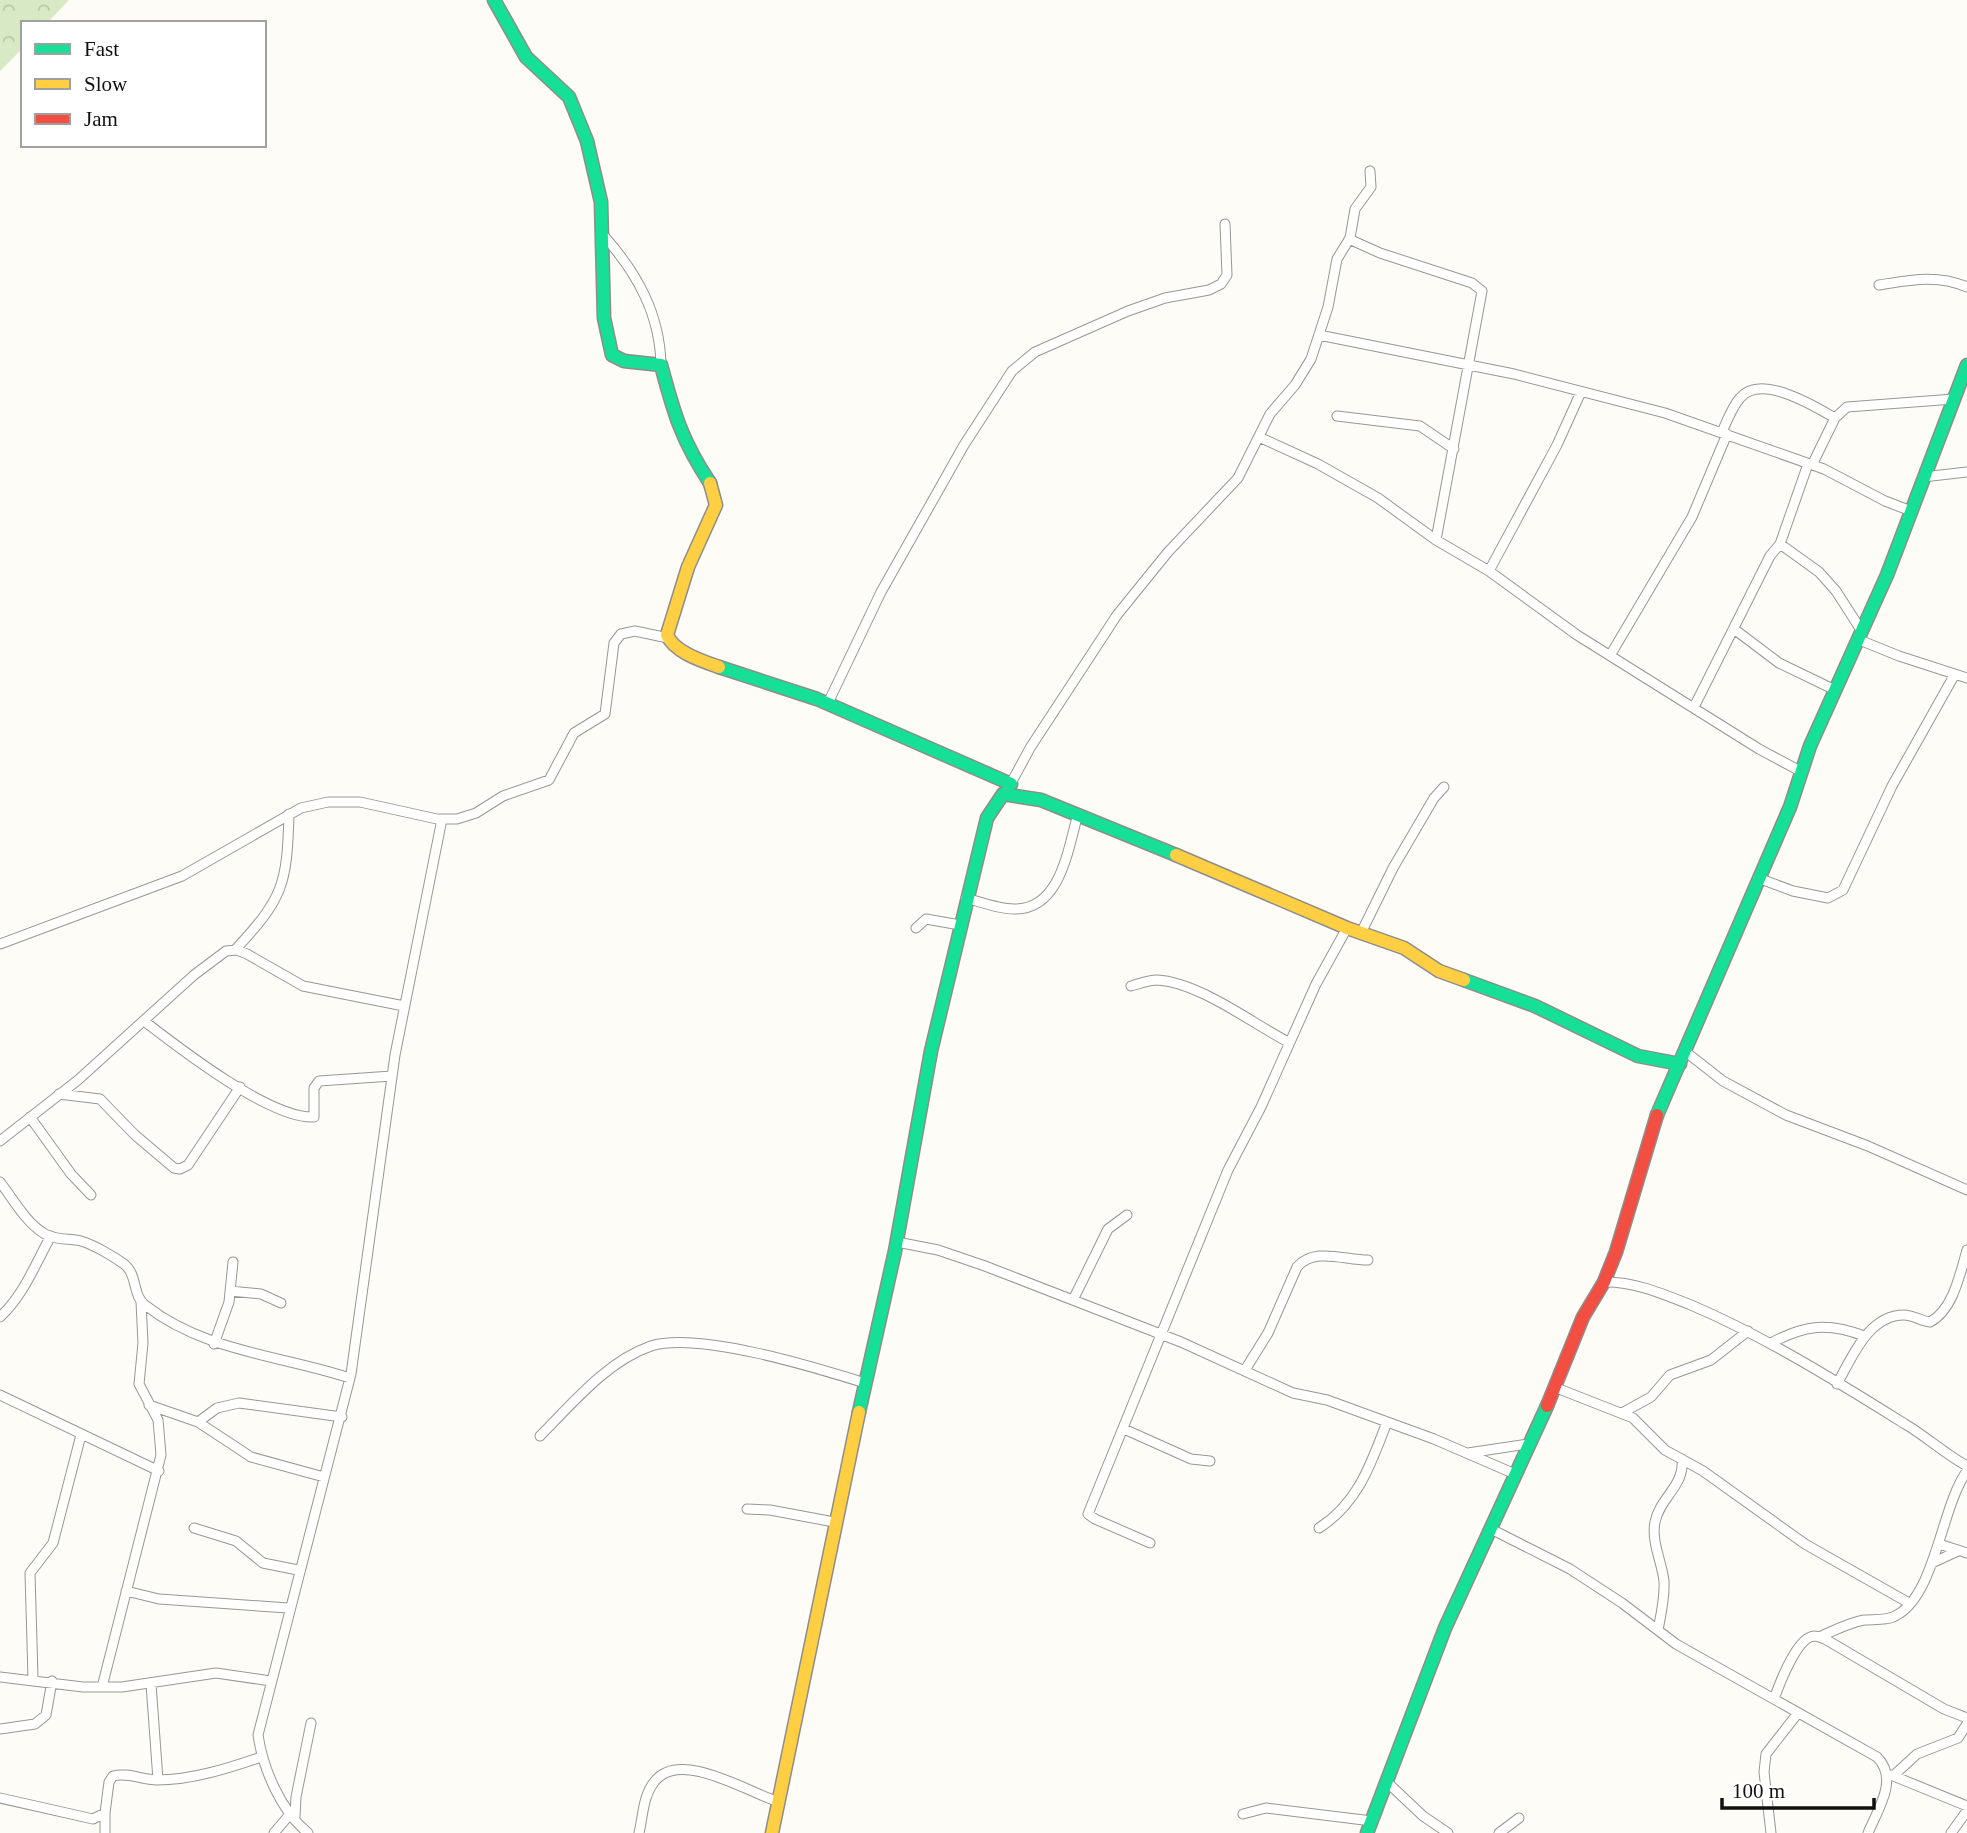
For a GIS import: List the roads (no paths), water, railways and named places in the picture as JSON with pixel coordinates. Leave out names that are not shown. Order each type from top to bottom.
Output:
[{"type":"street","points":[[494,0],[522,53],[533,66],[561,87],[579,116],[600,199],[604,236],[603,295],[612,355],[619,360],[654,361],[661,365]]},
{"type":"street","points":[[772,1833],[834,1522],[897,1242],[931,1051],[966,898],[988,818],[994,804],[1008,789],[1030,748],[1117,615],[1153,568],[1238,478],[1270,414],[1295,385],[1311,359],[1337,259],[1349,239],[1355,209],[1371,187],[1370,171]]},
{"type":"street","points":[[828,704],[881,592],[964,445],[1012,371],[1035,352],[1128,311],[1165,298],[1209,290],[1221,284],[1227,275],[1226,224]]},
{"type":"street","points":[[604,236],[638,281],[650,307],[659,332],[661,365],[676,423],[686,446],[712,486],[716,505],[688,567],[668,638]]},
{"type":"street","points":[[1349,239],[1380,253],[1478,286],[1482,291],[1482,303],[1467,364],[1436,540]]},
{"type":"street","points":[[1879,285],[1927,278],[1967,287]]},
{"type":"street","points":[[1319,335],[1467,364],[1581,392],[1724,433],[1810,465],[1911,511]]},
{"type":"street","points":[[1243,1814],[1266,1808],[1370,1827],[1402,1734],[1445,1628],[1583,1317],[1604,1282],[1634,1200],[1654,1122],[1772,851],[1835,690],[1887,575],[1967,365]]},
{"type":"street","points":[[1611,654],[1692,517],[1724,433],[1741,397],[1760,387],[1772,388],[1835,418]]},
{"type":"street","points":[[1489,571],[1557,445],[1581,392]]},
{"type":"street","points":[[1694,706],[1770,556],[1780,544],[1810,465],[1835,418],[1847,407],[1954,399]]},
{"type":"street","points":[[1337,416],[1420,426],[1454,449]]},
{"type":"street","points":[[1259,437],[1341,476],[1436,540],[1489,571],[1611,654],[1759,749],[1801,772]]},
{"type":"street","points":[[1923,477],[1967,472]]},
{"type":"street","points":[[1780,544],[1819,572],[1836,591],[1859,634],[1967,678]]},
{"type":"street","points":[[1734,629],[1779,663],[1835,690]]},
{"type":"street","points":[[0,944],[182,876],[301,808],[328,802],[359,802],[442,819],[457,819],[476,813],[503,796],[549,780],[574,733],[606,714],[614,643],[621,634],[635,631],[668,638],[698,659],[828,704],[1008,789],[1078,814],[1347,928],[1405,948],[1439,971],[1535,1006],[1638,1056],[1683,1058],[1786,1115],[1868,1146],[1967,1190]]},
{"type":"street","points":[[1758,878],[1793,891],[1828,898],[1843,891],[1892,786],[1955,674]]},
{"type":"street","points":[[1361,933],[1393,868],[1434,798],[1444,787]]},
{"type":"street","points":[[235,950],[276,901],[288,854],[289,814]]},
{"type":"street","points":[[966,898],[1016,909],[1046,895],[1062,870],[1078,814]]},
{"type":"street","points":[[308,1833],[293,1816],[261,1757],[258,1735],[288,1608],[342,1417],[350,1378],[392,1076],[442,819]]},
{"type":"street","points":[[916,928],[926,919],[960,925]]},
{"type":"street","points":[[1150,1543],[1088,1514],[1201,1231],[1288,1042],[1347,928]]},
{"type":"street","points":[[0,1141],[59,1094],[194,975],[226,951],[235,950],[303,986],[404,1006]]},
{"type":"street","points":[[1131,986],[1155,980],[1182,986],[1223,1004],[1288,1042]]},
{"type":"street","points":[[144,1021],[211,1071],[264,1101],[310,1117],[315,1114],[314,1088],[319,1081],[392,1076]]},
{"type":"street","points":[[59,1094],[100,1100],[135,1135],[174,1168],[180,1169],[188,1165],[240,1087]]},
{"type":"street","points":[[30,1117],[71,1174],[91,1195]]},
{"type":"street","points":[[0,1182],[32,1225],[51,1237],[82,1241],[126,1265],[134,1278],[141,1302],[143,1343],[139,1384],[158,1420],[162,1440],[159,1471],[102,1687]]},
{"type":"street","points":[[1073,1300],[1108,1229],[1127,1215]]},
{"type":"street","points":[[0,1317],[29,1279],[37,1259],[51,1237]]},
{"type":"street","points":[[897,1242],[938,1250],[1073,1300],[1161,1334],[1293,1393],[1315,1396],[1387,1422],[1515,1474]]},
{"type":"street","points":[[1837,1384],[1864,1336],[1889,1319],[1902,1315],[1930,1322],[1940,1317],[1950,1299],[1967,1250]]},
{"type":"street","points":[[1245,1370],[1268,1333],[1304,1259],[1319,1255],[1368,1260]]},
{"type":"street","points":[[214,1344],[230,1291],[233,1262]]},
{"type":"street","points":[[1604,1282],[1620,1282],[1668,1296],[1772,1343],[1908,1426],[1967,1469],[1956,1486],[1932,1563],[1909,1603],[1896,1616],[1853,1623],[1804,1640],[1774,1699]]},
{"type":"street","points":[[230,1291],[261,1294],[281,1303]]},
{"type":"street","points":[[141,1302],[169,1324],[214,1344],[350,1378]]},
{"type":"street","points":[[1772,1343],[1790,1333],[1824,1325],[1864,1336]]},
{"type":"street","points":[[1622,1413],[1651,1397],[1670,1375],[1711,1360],[1748,1331]]},
{"type":"street","points":[[540,1436],[598,1380],[626,1359],[653,1346],[675,1343],[737,1351],[865,1383]]},
{"type":"street","points":[[1554,1387],[1633,1418],[1653,1440],[1805,1544],[1909,1603]]},
{"type":"street","points":[[0,1395],[159,1471]]},
{"type":"street","points":[[198,1422],[217,1408],[239,1403],[342,1417]]},
{"type":"street","points":[[149,1405],[198,1422],[251,1457],[324,1477]]},
{"type":"street","points":[[1319,1528],[1333,1519],[1364,1482],[1387,1422]]},
{"type":"street","points":[[1124,1429],[1191,1459],[1210,1461]]},
{"type":"street","points":[[33,1678],[30,1573],[53,1543],[81,1435]]},
{"type":"street","points":[[1468,1453],[1528,1444]]},
{"type":"street","points":[[1658,1630],[1664,1601],[1664,1579],[1654,1524],[1659,1509],[1680,1481],[1682,1459]]},
{"type":"street","points":[[747,1509],[770,1510],[834,1522]]},
{"type":"street","points":[[194,1528],[236,1541],[264,1563],[299,1570]]},
{"type":"street","points":[[1491,1529],[1570,1569],[1676,1644],[1877,1757],[1891,1774],[1967,1808],[1951,1833]]},
{"type":"street","points":[[1939,1544],[1962,1552]]},
{"type":"street","points":[[1932,1563],[1962,1552]]},
{"type":"street","points":[[126,1591],[175,1601],[288,1608]]},
{"type":"street","points":[[1819,1637],[1944,1709],[1967,1718]]},
{"type":"street","points":[[0,1677],[33,1678],[102,1687],[152,1684],[216,1673],[271,1681]]},
{"type":"street","points":[[0,1729],[35,1724],[46,1715],[52,1681]]},
{"type":"street","points":[[152,1684],[158,1780]]},
{"type":"street","points":[[1771,1833],[1764,1772],[1766,1754],[1798,1713]]},
{"type":"street","points":[[274,1833],[293,1816],[311,1723]]},
{"type":"street","points":[[1868,1833],[1891,1774],[1917,1754],[1958,1738],[1967,1724]]},
{"type":"street","points":[[105,1833],[109,1782],[113,1776],[125,1774],[158,1780],[230,1768],[261,1757]]},
{"type":"street","points":[[639,1833],[646,1799],[656,1780],[677,1768],[703,1772],[779,1802]]},
{"type":"street","points":[[1387,1782],[1402,1798],[1448,1833]]},
{"type":"street","points":[[1382,1797],[1402,1798]]},
{"type":"street","points":[[0,1798],[93,1819],[106,1813]]},
{"type":"street","points":[[1499,1833],[1519,1818]]}]
